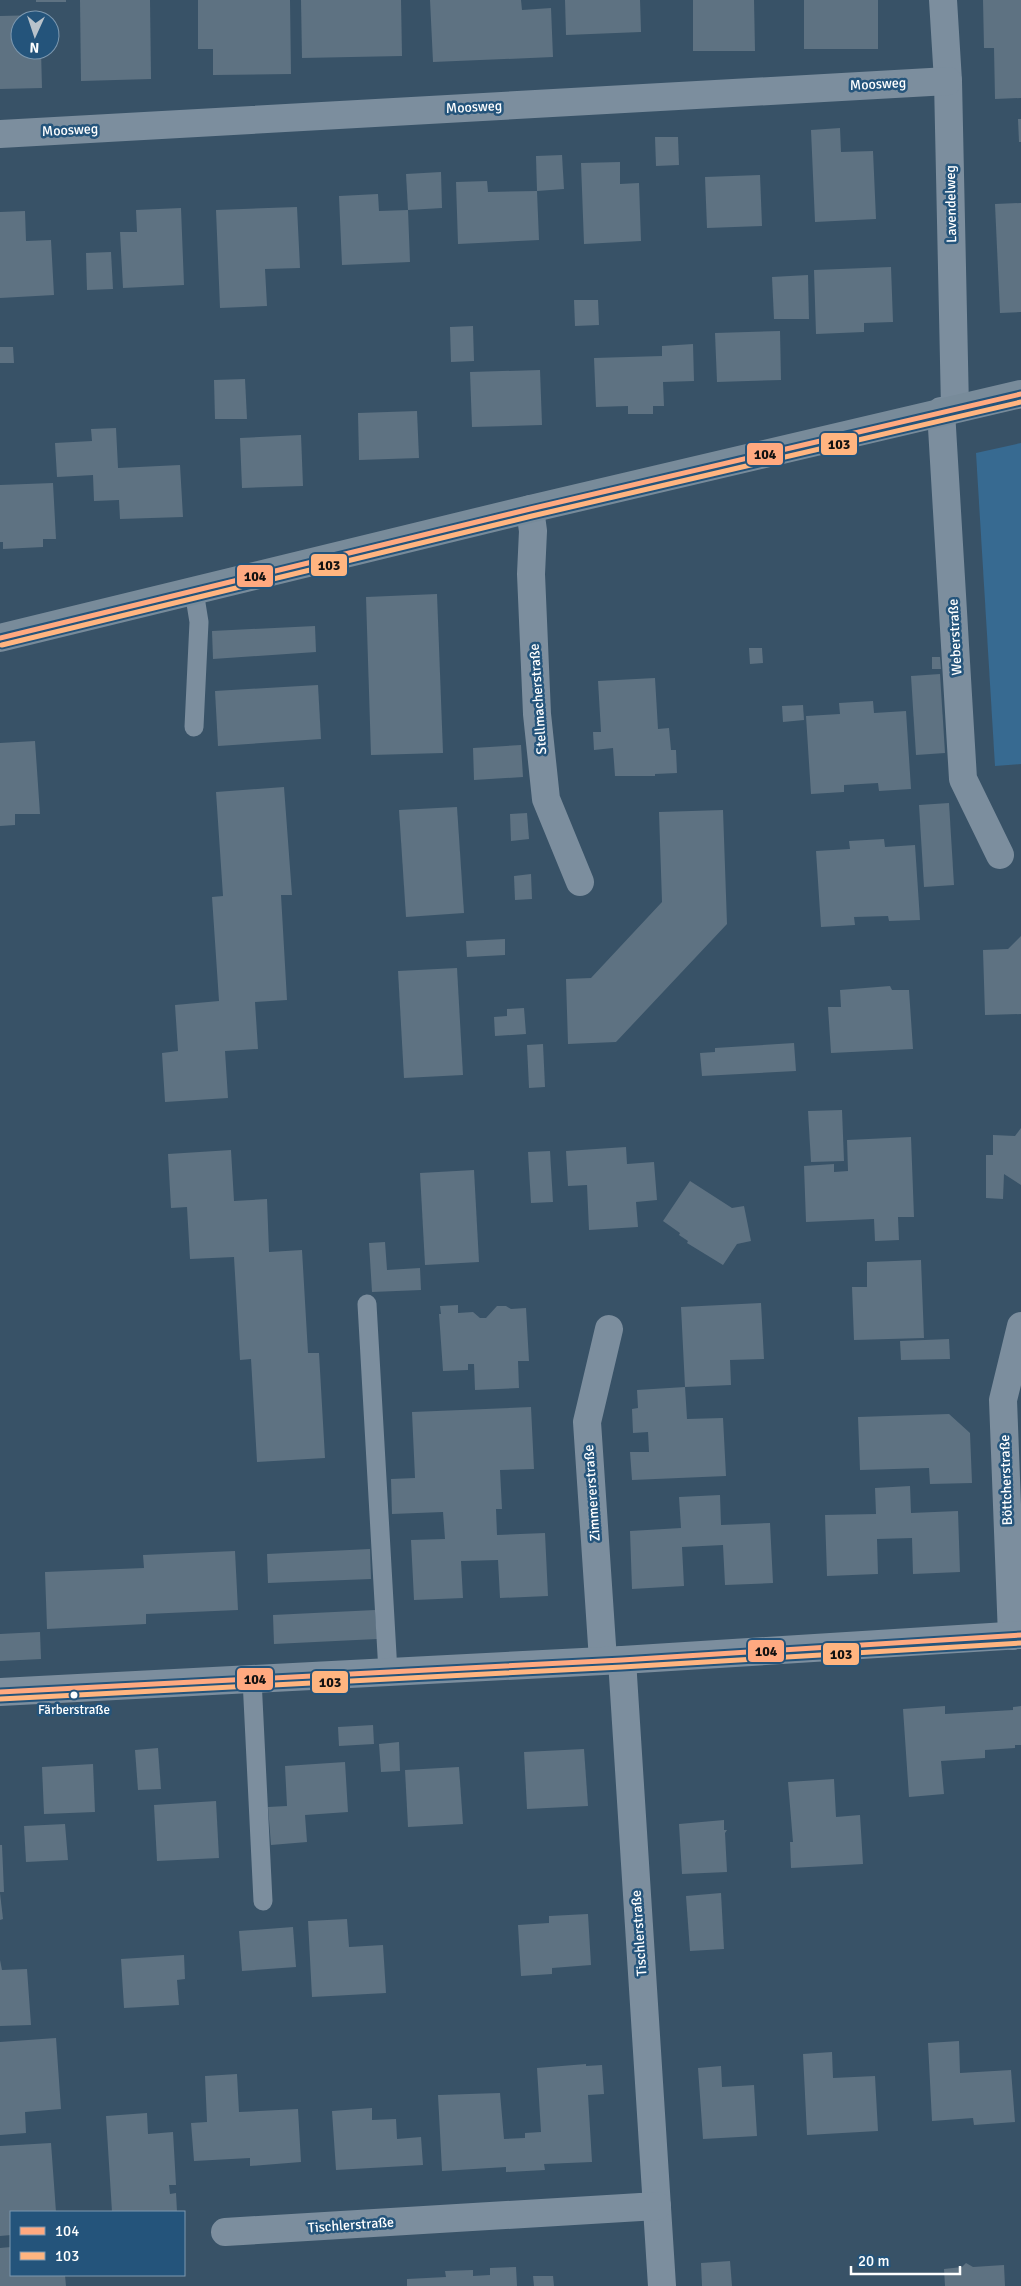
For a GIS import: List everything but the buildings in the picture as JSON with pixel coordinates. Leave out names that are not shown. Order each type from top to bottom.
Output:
[{"type":"street","name":"Lavendelweg","points":[[943,0],[948,80],[948,410]]},
{"type":"street","name":"Moosweg","points":[[0,134],[948,80]]},
{"type":"street","points":[[0,638],[530,509],[1021,394]]},
{"type":"street","name":"Weberstraße","points":[[948,410],[963,779],[1000,855]]},
{"type":"street","name":"Stellmacherstraße","points":[[530,509],[533,531],[531,574],[537,714],[546,799],[580,882]]},
{"type":"street","name":"Böttcherstraße","points":[[1017,1635],[1003,1400],[1021,1326]]},
{"type":"street","name":"Zimmererstraße","points":[[609,1329],[587,1422],[612,1660]]},
{"type":"street","points":[[0,1692],[612,1660],[1017,1635]]},
{"type":"street","name":"Tischlerstraße","points":[[612,1660],[662,2286]]},
{"type":"street","name":"Tischlerstraße","points":[[225,2232],[657,2206]]},
{"type":"lane","points":[[194,591],[198,622],[194,727]]},
{"type":"lane","points":[[368,1304],[388,1672]]},
{"type":"lane","points":[[252,1679],[264,1901]]},
{"type":"shaded area","points":[[1021,443],[1021,764],[995,766],[976,453]]},
{"type":"transit line","name":"104","points":[[0,638],[530,509],[1021,394]]},
{"type":"transit line","name":"103","points":[[2,645],[532,516],[1021,402]]},
{"type":"transit line","name":"104","points":[[0,1692],[622,1660],[1021,1635]]},
{"type":"transit line","name":"103","points":[[0,1699],[622,1667],[1021,1643]]},
{"type":"place","name":"Färberstraße","points":[[74,1695]]}]
